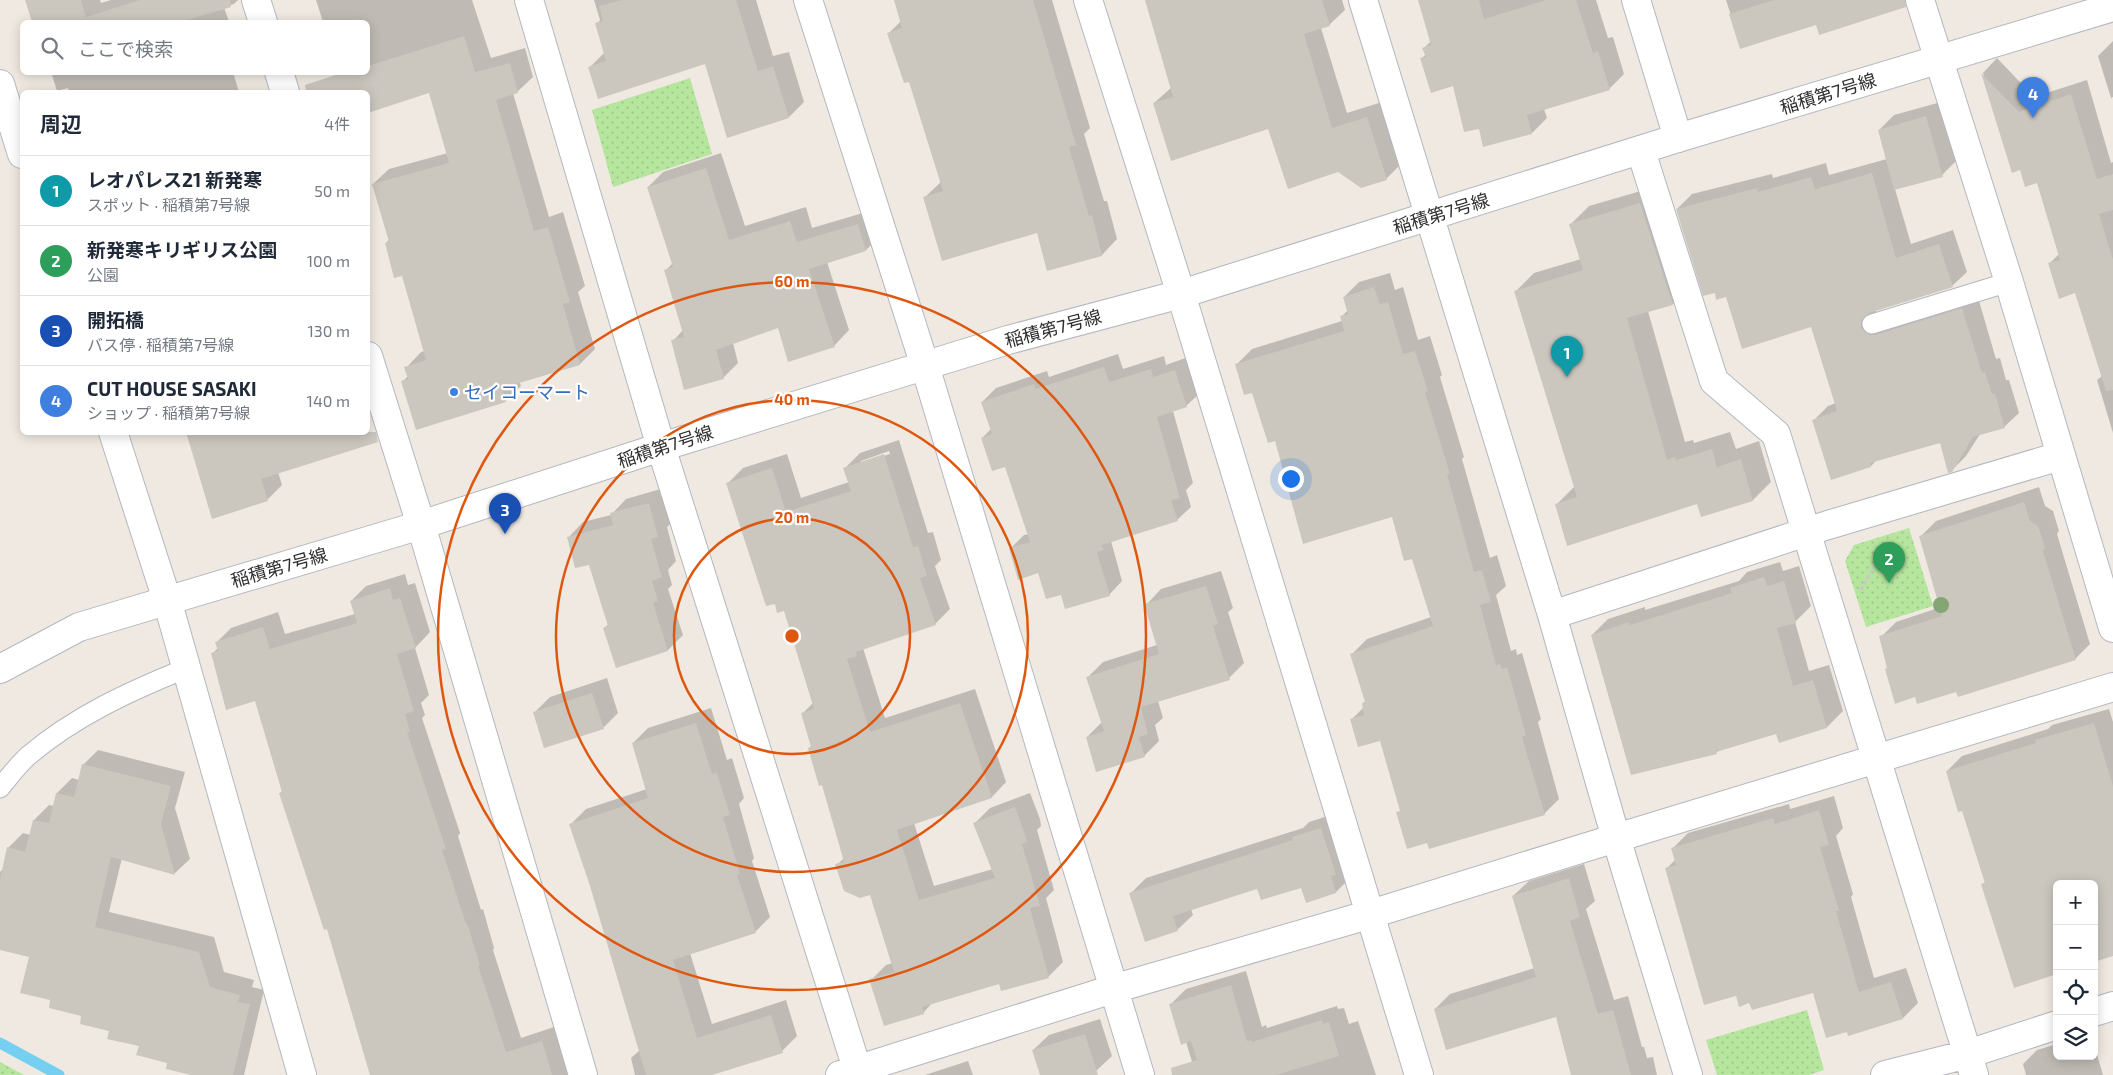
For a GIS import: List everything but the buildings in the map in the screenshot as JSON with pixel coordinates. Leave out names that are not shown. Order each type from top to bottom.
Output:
[{"type":"street","points":[[256,0],[262,20]]},
{"type":"street","points":[[528,0],[661,447],[852,1073],[1113,989],[1371,914],[2113,687]]},
{"type":"street","points":[[808,0],[925,366],[1140,1075]]},
{"type":"street","points":[[1088,0],[1181,294],[1419,1075]]},
{"type":"street","points":[[1363,0],[1552,615],[1616,838],[1688,1075]]},
{"type":"street","points":[[1636,0],[1678,138]]},
{"type":"street","points":[[1920,0],[2113,628]]},
{"type":"street","name":"稲積第7号線","points":[[0,669],[79,627],[421,526],[661,447],[1008,340],[1181,294],[1678,138],[2113,7]]},
{"type":"street","points":[[279,75],[284,90]]},
{"type":"street","points":[[0,84],[20,148]]},
{"type":"street","points":[[1641,151],[1714,381],[1776,434],[1971,1065]]},
{"type":"street","points":[[370,362],[421,526],[583,1075]]},
{"type":"street","points":[[114,435],[187,668],[302,1075]]},
{"type":"street","points":[[1552,615],[1807,532],[2060,456]]},
{"type":"street","points":[[2098,1011],[2113,1006]]},
{"type":"street","points":[[1885,1075],[1971,1065],[2053,1027]]},
{"type":"lane","points":[[1872,324],[2008,282]]},
{"type":"lane","points":[[0,788],[26,757],[57,733],[111,700],[187,668]]},
{"type":"path","points":[[1857,597],[1890,537]]},
{"type":"green space","points":[[690,78],[712,154],[613,187],[592,110]]},
{"type":"green space","points":[[1909,528],[1933,606],[1866,627],[1845,561],[1854,545]]},
{"type":"green space","points":[[1807,1010],[1824,1070],[1809,1075],[1717,1075],[1706,1040]]},
{"type":"green space","points":[[0,1062],[24,1075],[0,1075]]},
{"type":"waterway","points":[[0,1043],[59,1075]]},
{"type":"place","name":"CUT HOUSE SASAKI","points":[[2033,118]]},
{"type":"place","name":"レオパレス21 新発寒","points":[[1567,377]]},
{"type":"place","name":"セイコーマート","points":[[454,392]]},
{"type":"place","name":"開拓橋","points":[[505,534]]},
{"type":"place","name":"新発寒キリギリス公園","points":[[1889,583]]}]
